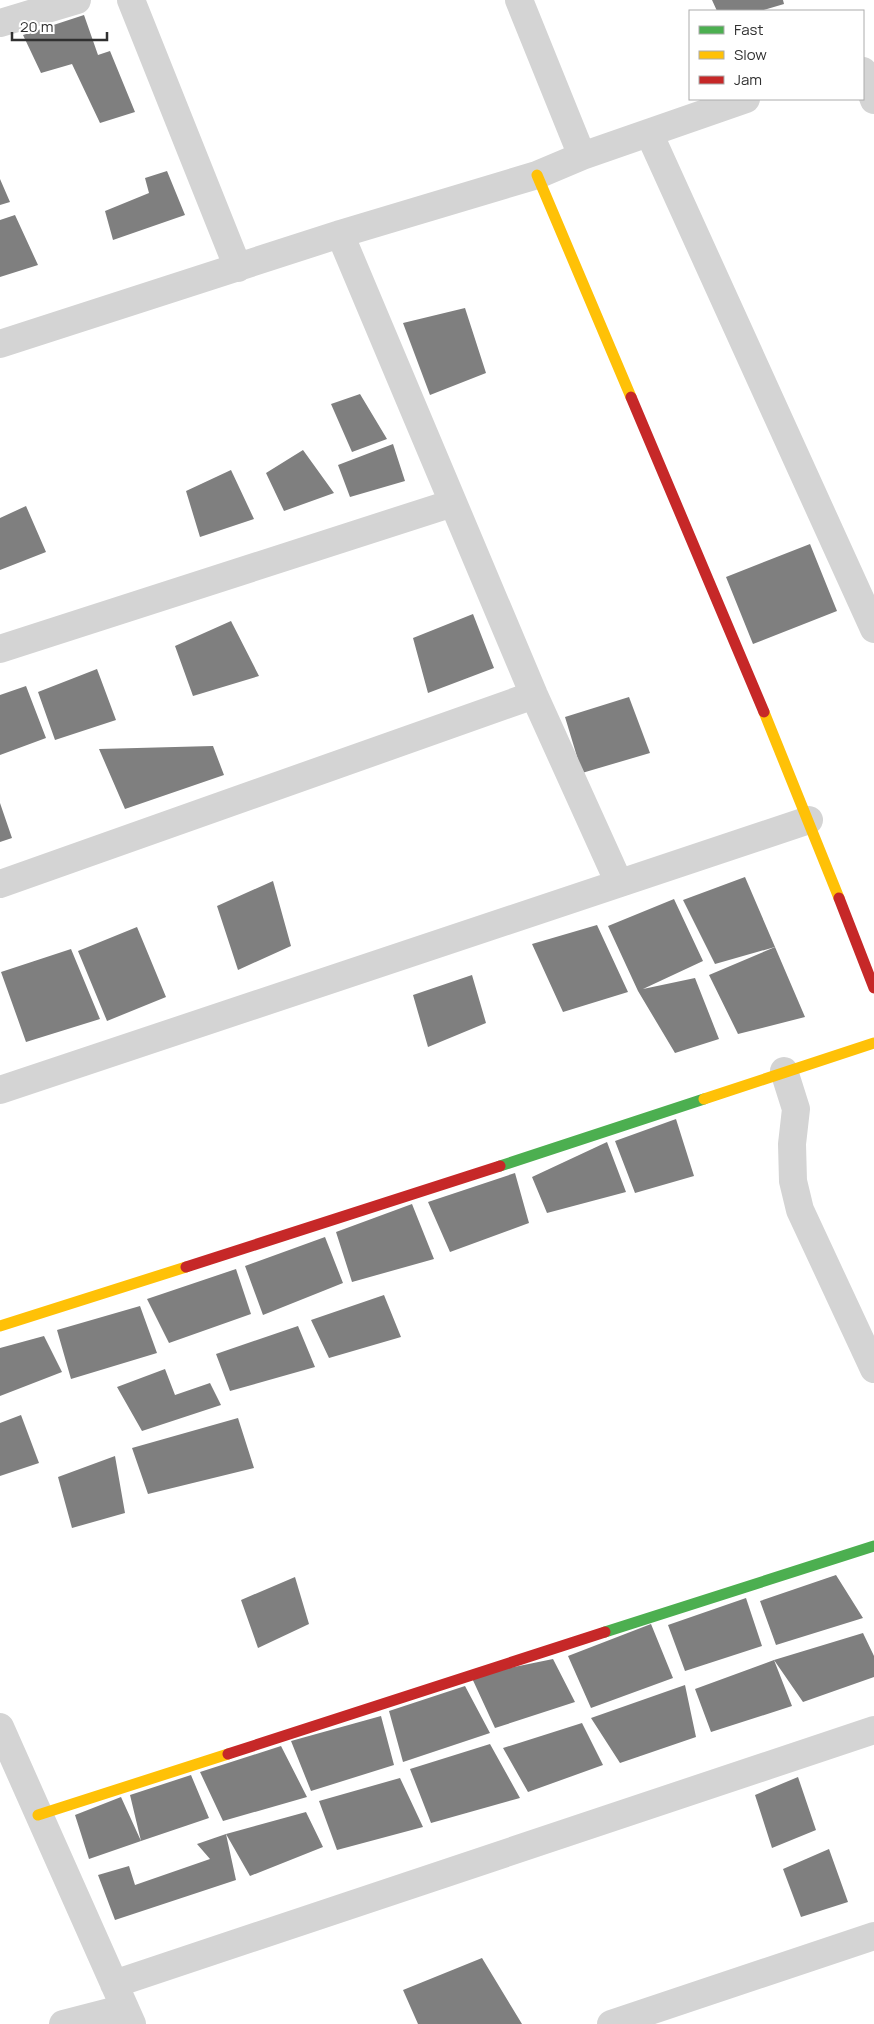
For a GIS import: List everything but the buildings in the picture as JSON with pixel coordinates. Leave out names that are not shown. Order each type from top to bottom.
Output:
[{"type":"street","points":[[0,22],[77,0]]},
{"type":"street","points":[[131,0],[238,268]]},
{"type":"street","points":[[519,0],[582,156]]},
{"type":"street","points":[[864,74],[874,100]]},
{"type":"street","points":[[0,344],[340,234],[536,175],[582,156],[743,100]]},
{"type":"street","points":[[649,133],[874,629]]},
{"type":"street","points":[[536,175],[809,820],[874,988]]},
{"type":"street","points":[[340,234],[534,695],[619,883]]},
{"type":"street","points":[[0,650],[453,503]]},
{"type":"street","points":[[0,884],[534,695]]},
{"type":"street","points":[[0,1090],[809,820]]},
{"type":"street","points":[[0,1326],[403,1198],[784,1071],[874,1043]]},
{"type":"street","points":[[784,1071],[796,1109],[792,1144],[793,1181],[800,1210],[874,1369]]},
{"type":"street","points":[[38,1815],[874,1546]]},
{"type":"street","points":[[0,1727],[123,2005]]},
{"type":"street","points":[[63,2024],[123,2005],[874,1730]]},
{"type":"street","points":[[611,2024],[874,1936]]},
{"type":"traffic: fast","points":[[500,1166],[704,1099]]},
{"type":"traffic: fast","points":[[605,1632],[874,1546]]},
{"type":"traffic: slow","points":[[537,175],[631,397]]},
{"type":"traffic: slow","points":[[764,712],[839,898]]},
{"type":"traffic: slow","points":[[704,1099],[874,1043]]},
{"type":"traffic: slow","points":[[0,1326],[186,1267]]},
{"type":"traffic: slow","points":[[38,1815],[228,1754]]},
{"type":"traffic: jam","points":[[631,397],[764,712]]},
{"type":"traffic: jam","points":[[839,898],[874,988]]},
{"type":"traffic: jam","points":[[186,1267],[500,1166]]},
{"type":"traffic: jam","points":[[228,1754],[605,1632]]}]
